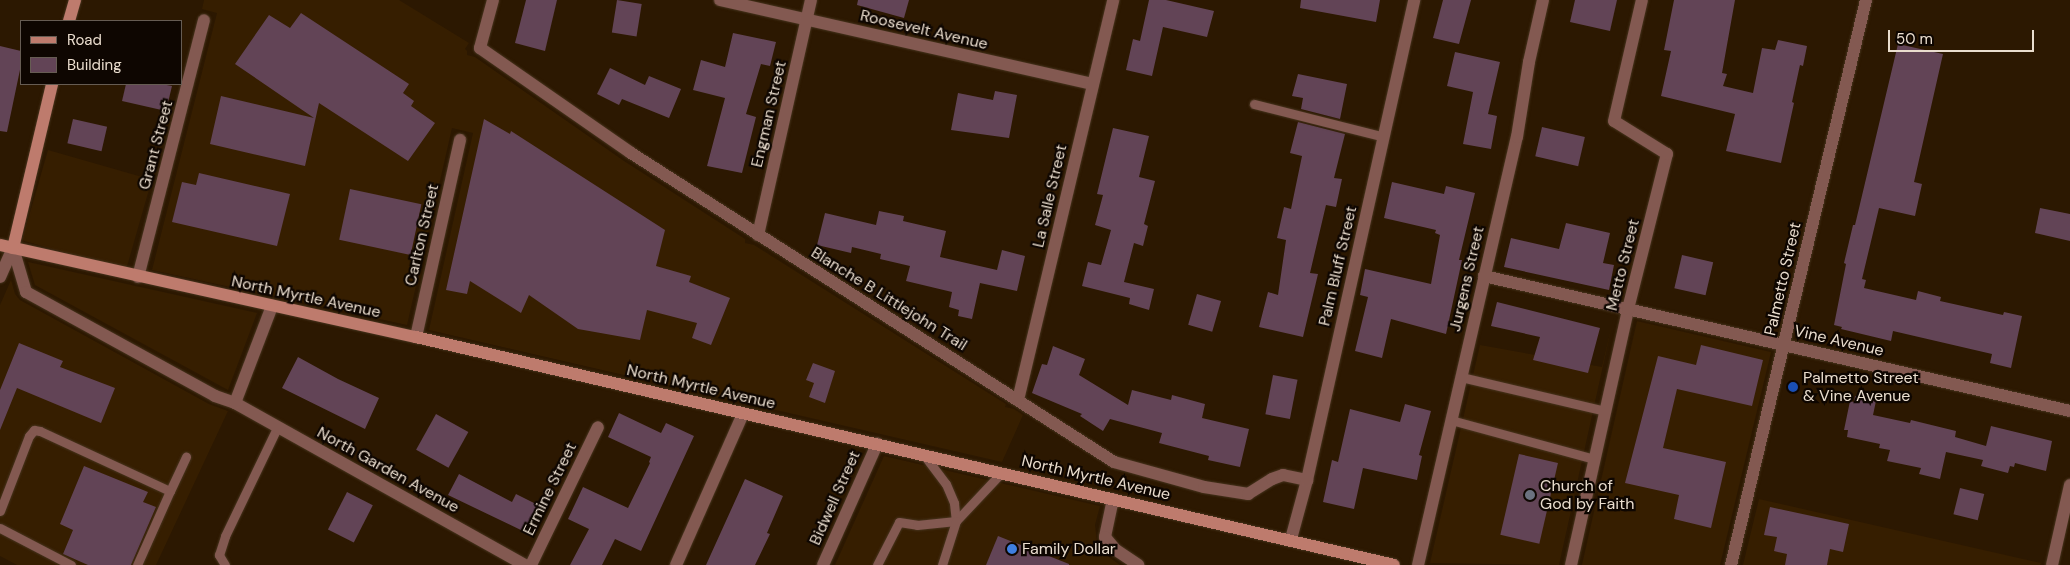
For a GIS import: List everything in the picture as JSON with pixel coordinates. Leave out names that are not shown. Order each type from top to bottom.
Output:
[{"type":"main road","points":[[64,20],[68,0]]},
{"type":"main road","points":[[69,20],[75,0]]},
{"type":"main road","points":[[6,247],[52,85]]},
{"type":"main road","name":"North Myrtle Avenue","points":[[6,247],[416,337],[1291,539],[1394,565]]},
{"type":"street","name":"Blanche B Littlejohn Trail","points":[[493,0],[480,48],[631,153],[1114,462],[1204,487],[1248,494],[1272,479],[1284,475],[1307,480]]},
{"type":"street","name":"Roosevelt Avenue","points":[[720,0],[1093,84]]},
{"type":"street","name":"Engman Street","points":[[758,235],[811,0]]},
{"type":"street","name":"La Salle Street","points":[[1018,400],[1113,0]]},
{"type":"street","name":"Palm Bluff Street","points":[[1291,539],[1307,480],[1414,0]]},
{"type":"street","name":"Jurgens Street","points":[[1418,565],[1517,137],[1529,62],[1543,0]]},
{"type":"street","name":"Metto Street","points":[[1571,565],[1628,309],[1666,154],[1614,121],[1642,0]]},
{"type":"street","name":"Palmetto Street","points":[[1731,565],[1866,0]]},
{"type":"street","name":"Grant Street","points":[[138,277],[204,20]]},
{"type":"street","name":"Carlton Street","points":[[416,337],[460,140]]},
{"type":"street","points":[[0,277],[6,247]]},
{"type":"street","name":"North Garden Avenue","points":[[6,247],[26,292],[215,396],[235,403],[278,426],[525,565]]},
{"type":"street","name":"Vine Avenue","points":[[1484,276],[2070,411]]},
{"type":"street","points":[[235,403],[272,306]]},
{"type":"street","points":[[676,565],[743,414]]},
{"type":"street","name":"Ermine Street","points":[[531,565],[598,427]]},
{"type":"street","name":"Bidwell Street","points":[[824,565],[877,444]]},
{"type":"street","points":[[2052,565],[2070,485]]},
{"type":"street","points":[[1113,499],[1106,537],[1116,550],[1138,565]]},
{"type":"lane","points":[[1254,104],[1384,137]]},
{"type":"lane","points":[[1461,377],[1606,411]]},
{"type":"lane","points":[[1451,420],[1595,459]]},
{"type":"lane","points":[[225,565],[219,555],[225,536],[278,426]]},
{"type":"lane","points":[[0,511],[29,436],[34,430],[40,431],[170,491]]},
{"type":"lane","points":[[924,454],[946,484],[954,503],[956,522],[942,565]]},
{"type":"lane","points":[[137,565],[186,457]]},
{"type":"lane","points":[[878,565],[899,522],[918,525],[956,522],[1002,472]]},
{"type":"lane","points":[[0,528],[72,565]]},
{"type":"shaded area","points":[[204,0],[399,0],[469,43],[465,49],[467,55],[475,57],[624,161],[745,239],[745,243],[754,245],[1006,404],[1005,407],[1014,409],[1023,415],[1002,462],[429,330],[473,133],[452,128],[407,325],[152,270],[217,13],[202,9]]},
{"type":"shaded area","points":[[48,150],[152,180],[126,270],[22,240]]},
{"type":"shaded area","points":[[28,262],[257,313],[228,390],[35,285]]},
{"type":"shaded area","points":[[11,280],[15,294],[20,300],[209,404],[228,411],[156,565],[17,565],[0,556],[0,305]]},
{"type":"shaded area","points":[[1614,316],[1559,565],[1430,563],[1480,345],[1602,367]]},
{"type":"shaded area","points":[[1637,321],[1771,352],[1720,565],[1582,565]]},
{"type":"shaded area","points":[[884,456],[1100,506],[1095,525],[1097,542],[1109,557],[1120,565],[835,565]]},
{"type":"shaded area","points":[[1759,499],[2041,563],[2040,565],[1743,565]]},
{"type":"building","points":[[526,0],[557,0],[545,51],[515,43]]},
{"type":"building","points":[[617,0],[642,4],[637,37],[612,33]]},
{"type":"building","points":[[858,0],[909,0],[904,18],[857,5]]},
{"type":"building","points":[[1149,0],[1166,0],[1214,11],[1207,37],[1163,27],[1152,76],[1126,70],[1133,39],[1140,41]]},
{"type":"building","points":[[1301,0],[1380,0],[1376,22],[1300,8]]},
{"type":"building","points":[[1443,0],[1471,0],[1459,44],[1433,38]]},
{"type":"building","points":[[1575,0],[1617,0],[1610,31],[1570,22]]},
{"type":"building","points":[[1674,0],[1735,0],[1722,73],[1727,74],[1723,86],[1753,93],[1762,48],[1775,50],[1778,40],[1807,46],[1803,66],[1800,65],[1781,163],[1726,151],[1735,114],[1661,96],[1671,51],[1664,50]]},
{"type":"building","points":[[301,13],[409,84],[403,93],[414,101],[411,106],[435,123],[408,161],[319,103],[305,166],[210,144],[221,96],[314,118],[235,64],[269,15],[290,28]]},
{"type":"building","points":[[733,33],[776,42],[770,66],[761,64],[746,114],[756,117],[742,173],[707,166],[725,98],[693,90],[701,60],[725,67]]},
{"type":"building","points":[[1898,44],[1943,54],[1914,182],[1922,184],[1915,216],[1879,208],[1862,279],[1866,280],[1864,288],[1916,300],[1918,291],[1941,297],[1940,301],[2003,315],[2004,312],[2022,316],[2011,368],[1990,363],[1992,354],[1893,331],[1891,341],[1841,329],[1842,327],[1834,325],[1846,264],[1844,263],[1853,225],[1855,225]]},
{"type":"building","points":[[0,46],[20,51],[20,70],[7,132],[0,131]]},
{"type":"building","points":[[1455,52],[1500,62],[1488,114],[1497,116],[1491,149],[1463,144],[1473,92],[1447,86]]},
{"type":"building","points":[[610,68],[645,85],[649,76],[681,89],[669,118],[622,99],[619,105],[597,94]]},
{"type":"building","points":[[1298,74],[1347,84],[1340,119],[1301,109],[1303,98],[1292,96]]},
{"type":"building","points":[[126,85],[172,86],[166,111],[122,101]]},
{"type":"building","points":[[995,91],[1017,95],[1009,138],[951,130],[958,93],[993,100]]},
{"type":"building","points":[[73,119],[107,127],[101,151],[67,143]]},
{"type":"building","points":[[484,119],[510,134],[511,131],[665,230],[656,266],[691,276],[689,282],[730,298],[711,345],[692,338],[697,323],[647,310],[640,340],[578,329],[529,295],[521,313],[470,281],[467,294],[446,290]]},
{"type":"building","points":[[1298,122],[1345,134],[1334,178],[1342,179],[1336,207],[1326,205],[1310,273],[1318,274],[1303,337],[1259,327],[1268,292],[1278,295],[1286,240],[1277,238],[1284,207],[1291,209],[1302,156],[1290,153]]},
{"type":"building","points":[[1542,127],[1585,137],[1578,166],[1535,156]]},
{"type":"building","points":[[1113,128],[1149,136],[1139,177],[1155,181],[1144,224],[1148,226],[1143,246],[1134,243],[1124,282],[1154,289],[1149,310],[1129,304],[1130,298],[1082,286],[1088,262],[1101,265],[1111,230],[1095,225],[1103,195],[1097,194]]},
{"type":"building","points":[[199,173],[290,194],[277,246],[172,222],[182,182],[196,185]]},
{"type":"building","points":[[1392,182],[1444,194],[1446,186],[1475,193],[1459,260],[1462,260],[1446,334],[1391,319],[1382,358],[1355,351],[1368,297],[1360,295],[1365,269],[1431,284],[1440,235],[1435,233],[1436,230],[1384,218]]},
{"type":"building","points":[[350,189],[421,204],[411,255],[339,240]]},
{"type":"building","points":[[2040,208],[2070,214],[2070,241],[2035,233]]},
{"type":"building","points":[[879,211],[904,216],[903,221],[946,231],[940,257],[997,270],[1002,250],[1025,256],[1017,291],[980,283],[972,319],[958,316],[959,310],[949,307],[952,292],[906,281],[910,266],[880,259],[881,254],[852,247],[851,253],[817,245],[825,213],[876,225]]},
{"type":"building","points":[[1566,223],[1610,233],[1603,263],[1614,265],[1609,290],[1504,267],[1511,238],[1559,249]]},
{"type":"building","points":[[1682,255],[1713,262],[1706,295],[1674,288]]},
{"type":"building","points":[[1197,294],[1221,301],[1212,332],[1188,325]]},
{"type":"building","points":[[1497,302],[1600,328],[1588,373],[1533,360],[1540,337],[1491,326]]},
{"type":"building","points":[[19,343],[63,361],[60,367],[115,388],[101,423],[17,388],[0,430],[0,390]]},
{"type":"building","points":[[1701,345],[1763,360],[1752,406],[1677,389],[1663,448],[1726,462],[1711,528],[1674,519],[1679,495],[1625,483],[1658,356],[1696,365]]},
{"type":"building","points":[[1053,346],[1085,359],[1079,375],[1128,405],[1132,390],[1171,400],[1172,395],[1205,404],[1202,418],[1249,429],[1240,467],[1208,460],[1209,456],[1159,443],[1162,433],[1110,419],[1103,431],[1080,416],[1082,414],[1032,393],[1042,364],[1047,365]]},
{"type":"building","points":[[298,357],[338,379],[379,398],[365,429],[282,388]]},
{"type":"building","points":[[813,363],[835,371],[825,403],[809,397],[814,383],[806,380]]},
{"type":"building","points":[[1273,375],[1298,380],[1290,419],[1265,414]]},
{"type":"building","points":[[1855,396],[1876,401],[1873,415],[1910,423],[1911,420],[1956,431],[1955,437],[1986,446],[1991,426],[2052,441],[2046,471],[2015,463],[2014,467],[2010,466],[2008,473],[1981,466],[1983,460],[1946,452],[1940,479],[1919,474],[1921,468],[1887,461],[1890,450],[1879,448],[1880,444],[1847,437],[1848,430],[1844,430],[1850,401],[1854,402]]},
{"type":"building","points":[[1405,404],[1431,411],[1419,455],[1422,456],[1417,480],[1363,468],[1354,509],[1323,502],[1332,460],[1338,462],[1350,409],[1400,422]]},
{"type":"building","points":[[619,413],[661,433],[666,423],[694,436],[641,551],[615,539],[602,565],[570,565],[589,529],[568,519],[583,487],[628,508],[650,463],[651,457],[608,437]]},
{"type":"building","points":[[436,414],[468,432],[448,468],[416,450]]},
{"type":"building","points":[[1519,454],[1558,463],[1539,544],[1500,535]]},
{"type":"building","points":[[84,466],[148,492],[143,502],[156,507],[131,565],[88,565],[63,554],[73,530],[60,524]]},
{"type":"building","points":[[459,474],[512,502],[516,494],[540,506],[527,533],[448,495]]},
{"type":"building","points":[[745,479],[783,496],[767,533],[770,534],[755,565],[706,565]]},
{"type":"building","points":[[1960,488],[1984,494],[1978,520],[1953,514]]},
{"type":"building","points":[[347,492],[373,505],[354,543],[328,529]]},
{"type":"building","points":[[1770,507],[1849,524],[1843,552],[1830,549],[1827,565],[1785,565],[1787,554],[1774,551],[1777,537],[1764,535]]},
{"type":"building","name":"Family Dollar","points":[[998,536],[1069,564],[1069,565],[986,565]]},
{"type":"place","name":"Palmetto Street & Vine Avenue","points":[[1793,387]]},
{"type":"place","name":"Church of God by Faith","points":[[1530,495]]},
{"type":"place","name":"Family Dollar","points":[[1012,549]]}]
